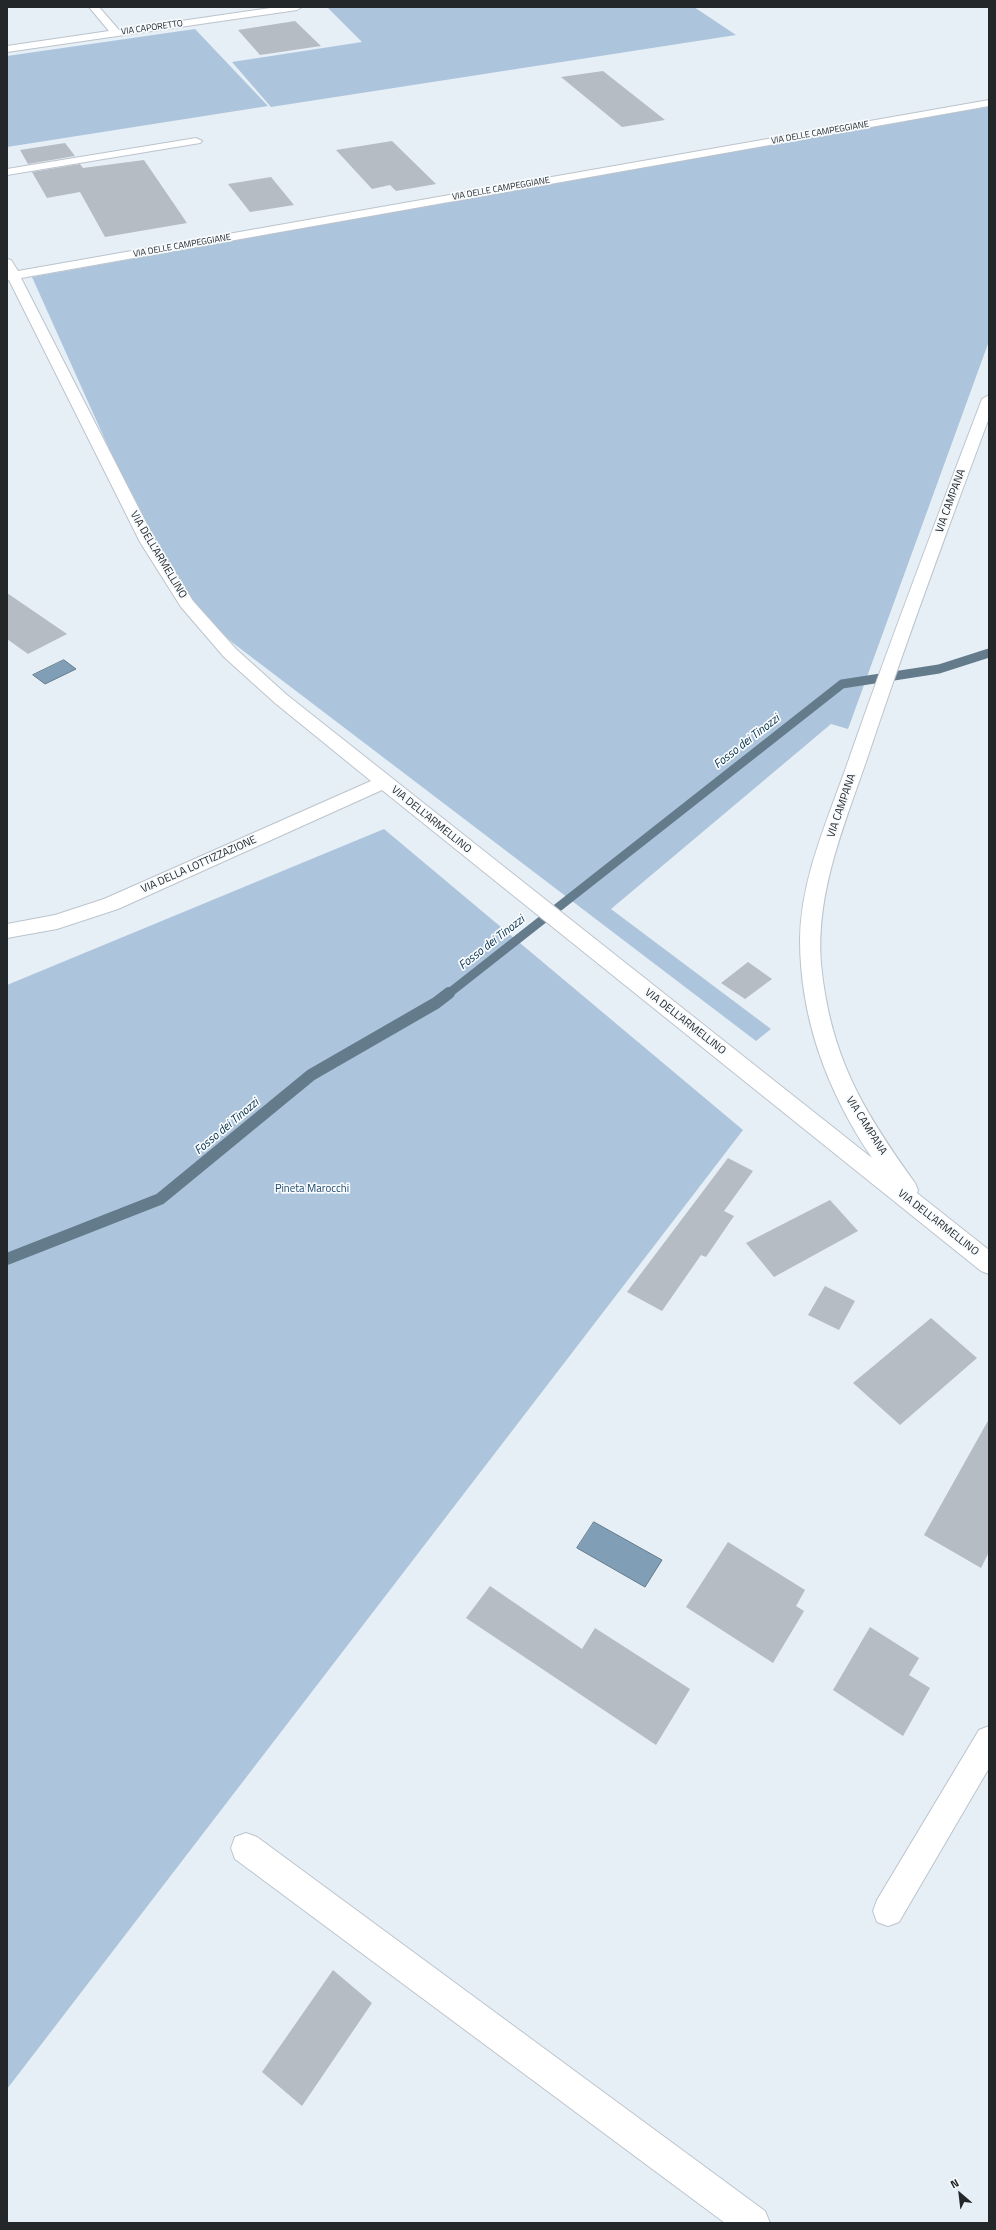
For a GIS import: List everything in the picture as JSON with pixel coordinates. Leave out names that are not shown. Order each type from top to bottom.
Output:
[{"type":"street","points":[[94,7],[116,33]]},
{"type":"street","name":"VIA CAPORETTO","points":[[7,49],[297,7]]},
{"type":"street","points":[[186,12],[195,22]]},
{"type":"street","name":"VIA DELLE CAMPEGGIANE","points":[[9,272],[989,103]]},
{"type":"street","points":[[7,166],[172,139]]},
{"type":"street","points":[[7,172],[196,141]]},
{"type":"street","name":"VIA DELL'ARMELLINO","points":[[9,272],[148,542],[188,604],[220,642],[245,667],[384,782],[989,1264]]},
{"type":"street","name":"VIA CAMPANA","points":[[919,1208],[858,1117],[838,1078],[824,1037],[817,1007],[811,961],[811,928],[814,901],[821,870],[879,697],[989,399]]},
{"type":"street","name":"VIA DELLA LOTTIZZAZIONE","points":[[7,931],[57,922],[111,904],[384,782]]},
{"type":"street","points":[[888,1911],[989,1740]]},
{"type":"street","points":[[246,1848],[753,2223]]},
{"type":"green space","points":[[327,7],[694,7],[736,35],[271,107],[232,62],[362,42]]},
{"type":"green space","points":[[195,29],[268,106],[7,147],[7,56]]},
{"type":"green space","points":[[989,104],[989,341],[848,729],[831,724],[611,909],[771,1029],[756,1041],[233,643],[204,617],[150,540],[32,277]]},
{"type":"green space","name":"Pineta Marocchi","points":[[384,829],[743,1130],[7,2089],[7,985]]},
{"type":"shaded area","points":[[64,660],[76,669],[45,684],[33,675]]},
{"type":"shaded area","points":[[594,1522],[662,1560],[645,1587],[577,1548]]},
{"type":"building","points":[[295,21],[321,46],[260,55],[238,30]]},
{"type":"building","points":[[603,71],[665,120],[622,127],[561,77]]},
{"type":"building","points":[[392,141],[436,184],[396,191],[390,185],[372,189],[336,150]]},
{"type":"building","points":[[65,143],[75,156],[28,164],[20,150]]},
{"type":"building","points":[[144,160],[187,223],[105,237],[80,192],[47,198],[32,172],[80,164],[83,168]]},
{"type":"building","points":[[271,177],[294,205],[250,212],[228,184]]},
{"type":"building","points":[[7,593],[67,634],[28,654],[7,639]]},
{"type":"building","points":[[748,962],[772,979],[745,999],[721,983]]},
{"type":"building","points":[[728,1158],[753,1171],[724,1211],[734,1216],[706,1257],[701,1255],[662,1311],[627,1292]]},
{"type":"building","points":[[830,1200],[858,1231],[774,1277],[746,1243]]},
{"type":"building","points":[[825,1286],[855,1301],[839,1330],[808,1315]]},
{"type":"building","points":[[931,1318],[977,1358],[900,1425],[853,1383]]},
{"type":"building","points":[[989,1419],[989,1552],[981,1568],[924,1535]]},
{"type":"building","points":[[728,1542],[805,1590],[796,1606],[804,1611],[773,1663],[686,1607]]},
{"type":"building","points":[[490,1586],[582,1649],[595,1628],[690,1689],[656,1745],[466,1618]]},
{"type":"building","points":[[870,1627],[919,1658],[909,1675],[930,1688],[903,1736],[833,1690]]},
{"type":"building","points":[[333,1970],[372,2003],[302,2106],[262,2072]]},
{"type":"waterway","name":"Fosso dei Tinozzi","points":[[448,994],[842,684],[939,669],[989,653]]},
{"type":"waterway","name":"Fosso dei Tinozzi","points":[[7,1259],[160,1199],[311,1075],[436,1003],[449,993]]}]
